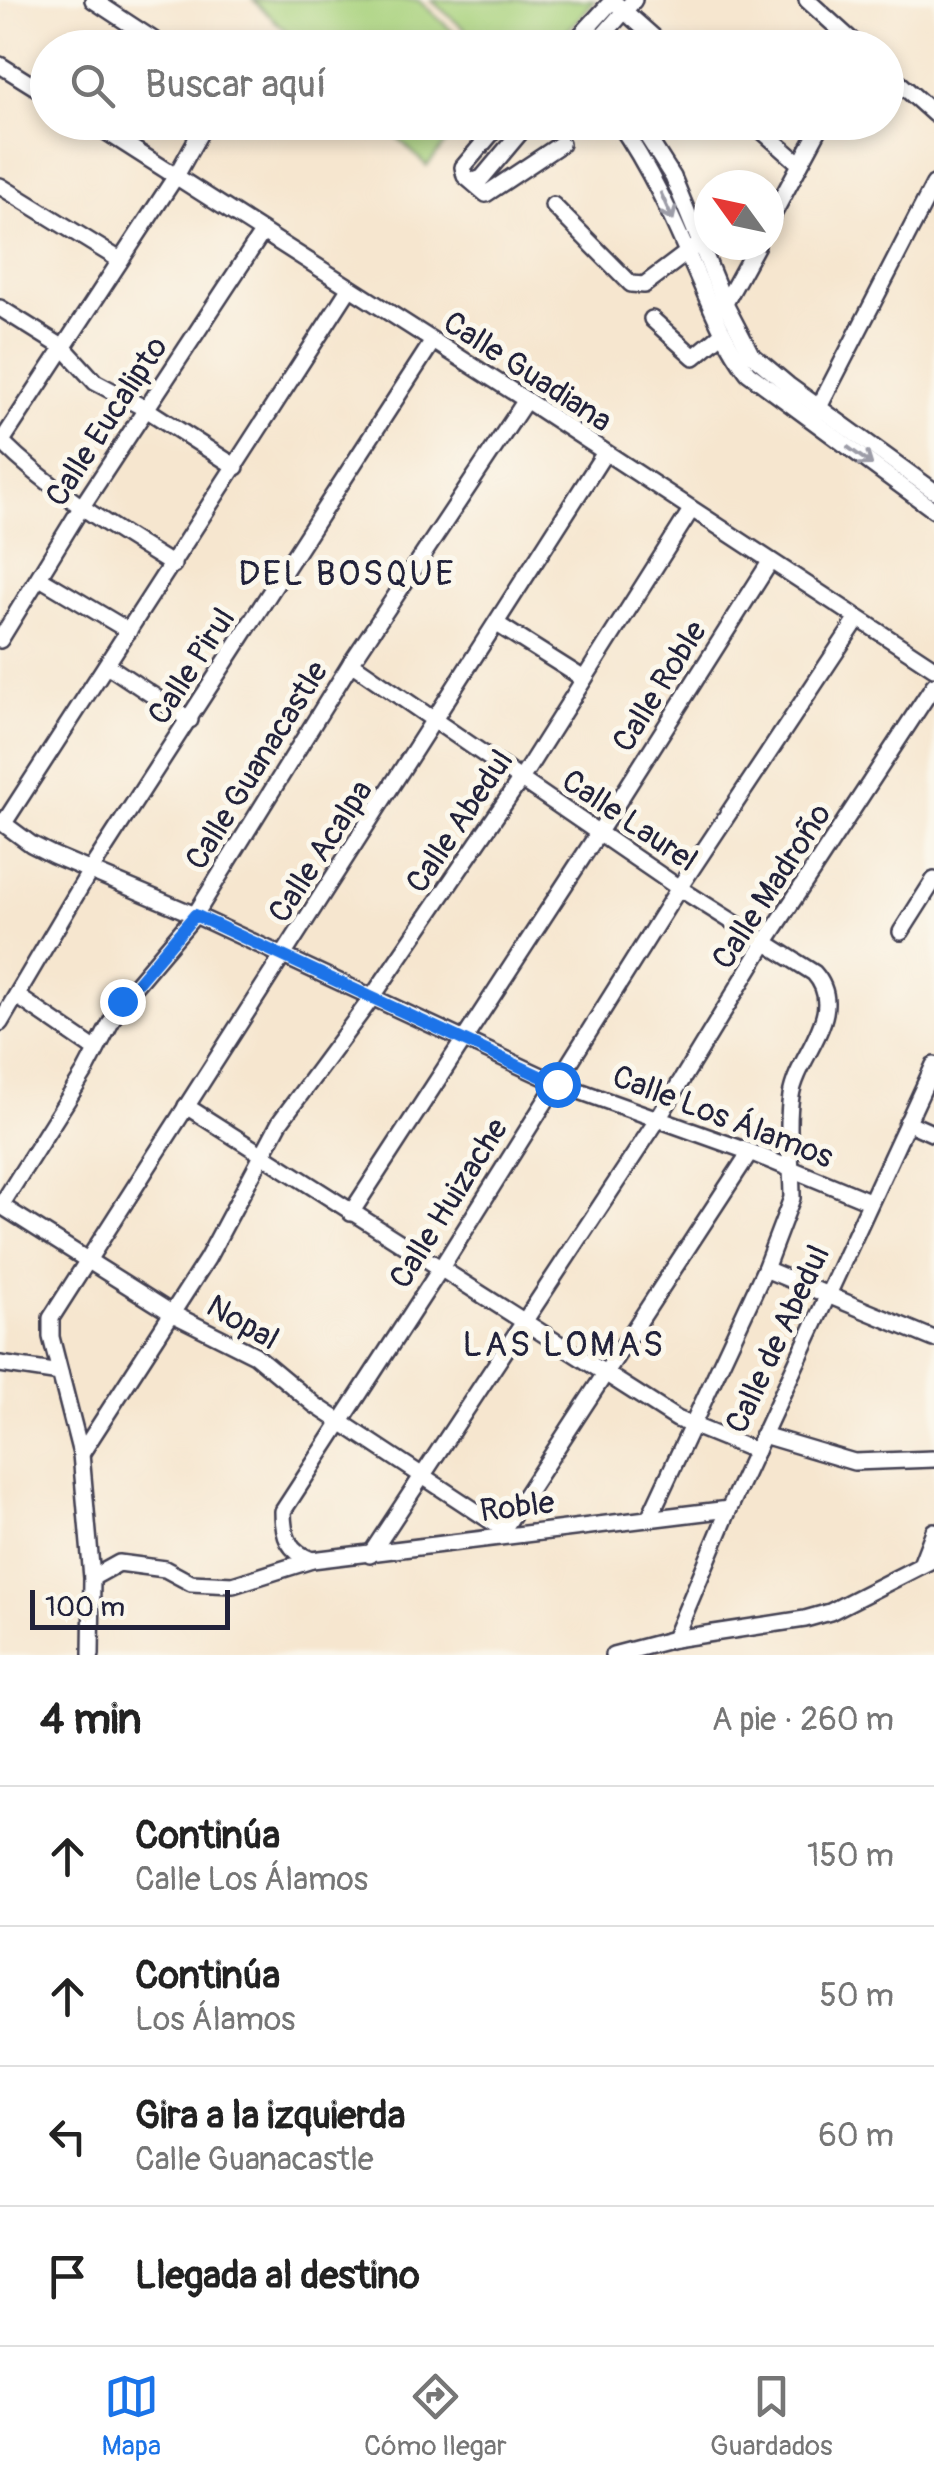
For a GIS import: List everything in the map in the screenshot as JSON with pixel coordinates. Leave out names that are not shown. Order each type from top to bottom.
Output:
[{"type":"street","points":[[93,0],[139,30]]},
{"type":"street","points":[[806,0],[840,30]]},
{"type":"street","points":[[595,30],[621,3],[648,30]]},
{"type":"street","points":[[0,65],[30,84]]},
{"type":"street","points":[[904,87],[934,114]]},
{"type":"street","name":"Calle Guadiana","points":[[119,140],[934,668]]},
{"type":"street","points":[[173,565],[81,508],[18,460],[1,442],[196,140]]},
{"type":"street","points":[[485,140],[465,162],[463,172],[486,194],[561,144]]},
{"type":"street","points":[[468,179],[474,182],[482,178],[514,140]]},
{"type":"street","points":[[630,140],[694,247]]},
{"type":"street","points":[[649,140],[673,177],[694,247]]},
{"type":"street","points":[[773,140],[800,164]]},
{"type":"street","points":[[784,194],[813,140]]},
{"type":"street","points":[[815,413],[934,184]]},
{"type":"street","points":[[0,186],[120,260]]},
{"type":"street","points":[[553,204],[630,284],[644,284],[694,247]]},
{"type":"street","name":"Calle Eucalipto","points":[[0,640],[81,508],[262,233]]},
{"type":"street","points":[[699,260],[748,373],[815,413],[926,492],[934,510]]},
{"type":"street","points":[[652,320],[694,357],[721,318],[750,260]]},
{"type":"street","points":[[2,822],[173,565],[349,288]]},
{"type":"street","points":[[0,308],[64,348],[95,382],[146,409],[236,467]]},
{"type":"street","points":[[721,318],[765,368],[815,413]]},
{"type":"street","name":"Calle Pirul","points":[[0,1023],[90,871],[433,342]]},
{"type":"street","name":"Calle Guanacastle","points":[[0,1206],[136,980],[195,915],[352,664],[526,400]]},
{"type":"street","name":"Calle Acalpa","points":[[60,1373],[51,1318],[604,454]]},
{"type":"street","points":[[926,492],[934,470]]},
{"type":"street","name":"Calle Abedul","points":[[82,1454],[173,1314],[280,1122],[371,999],[521,779],[691,510]]},
{"type":"street","name":"Calle Roble","points":[[351,1213],[770,562]]},
{"type":"street","points":[[40,578],[130,631]]},
{"type":"street","name":"Calle Huizache","points":[[312,1560],[297,1554],[288,1544],[283,1528],[284,1511],[679,888],[857,620]]},
{"type":"street","points":[[498,624],[584,679]]},
{"type":"street","name":"Calle Laurel","points":[[352,664],[679,888],[814,973],[826,989],[828,1005],[791,1092],[791,1170]]},
{"type":"street","points":[[107,665],[190,720]]},
{"type":"street","name":"Calle Madroño","points":[[370,1555],[658,1119],[765,943],[934,686]]},
{"type":"street","name":"Calle Los Álamos","points":[[2,822],[31,844],[195,915],[557,1084],[750,1152],[869,1201]]},
{"type":"street","points":[[901,932],[934,880]]},
{"type":"street","points":[[16,996],[96,1050]]},
{"type":"street","name":"Calle de Abedul","points":[[674,1639],[763,1434],[934,1065]]},
{"type":"street","points":[[186,1106],[604,1374],[693,1427],[756,1452]]},
{"type":"street","points":[[906,1122],[934,1134]]},
{"type":"street","points":[[501,1532],[750,1152]]},
{"type":"street","points":[[650,1518],[765,1269],[792,1198],[791,1170]]},
{"type":"street","name":"Nopal","points":[[0,1206],[173,1314],[255,1355],[293,1389],[501,1532]]},
{"type":"street","points":[[765,1269],[934,1339]]},
{"type":"street","points":[[0,1364],[60,1373],[82,1454],[92,1578],[91,1655]]},
{"type":"street","points":[[763,1434],[854,1462],[934,1459]]},
{"type":"street","name":"Roble","points":[[92,1578],[119,1564],[165,1569],[191,1583],[233,1585],[312,1560],[370,1555],[501,1532],[730,1509]]},
{"type":"street","points":[[613,1655],[674,1639],[830,1612],[928,1560],[934,1531]]},
{"type":"green space","points":[[253,0],[418,0],[451,30],[285,30]]},
{"type":"green space","points":[[431,0],[595,0],[568,30],[465,30]]},
{"type":"green space","points":[[400,140],[448,140],[427,166]]},
{"type":"district","name":"DEL BOSQUE","points":[[347,573]]},
{"type":"district","name":"LAS LOMAS","points":[[564,1344]]},
{"type":"route","points":[[122,1001],[195,915],[557,1084]]}]
